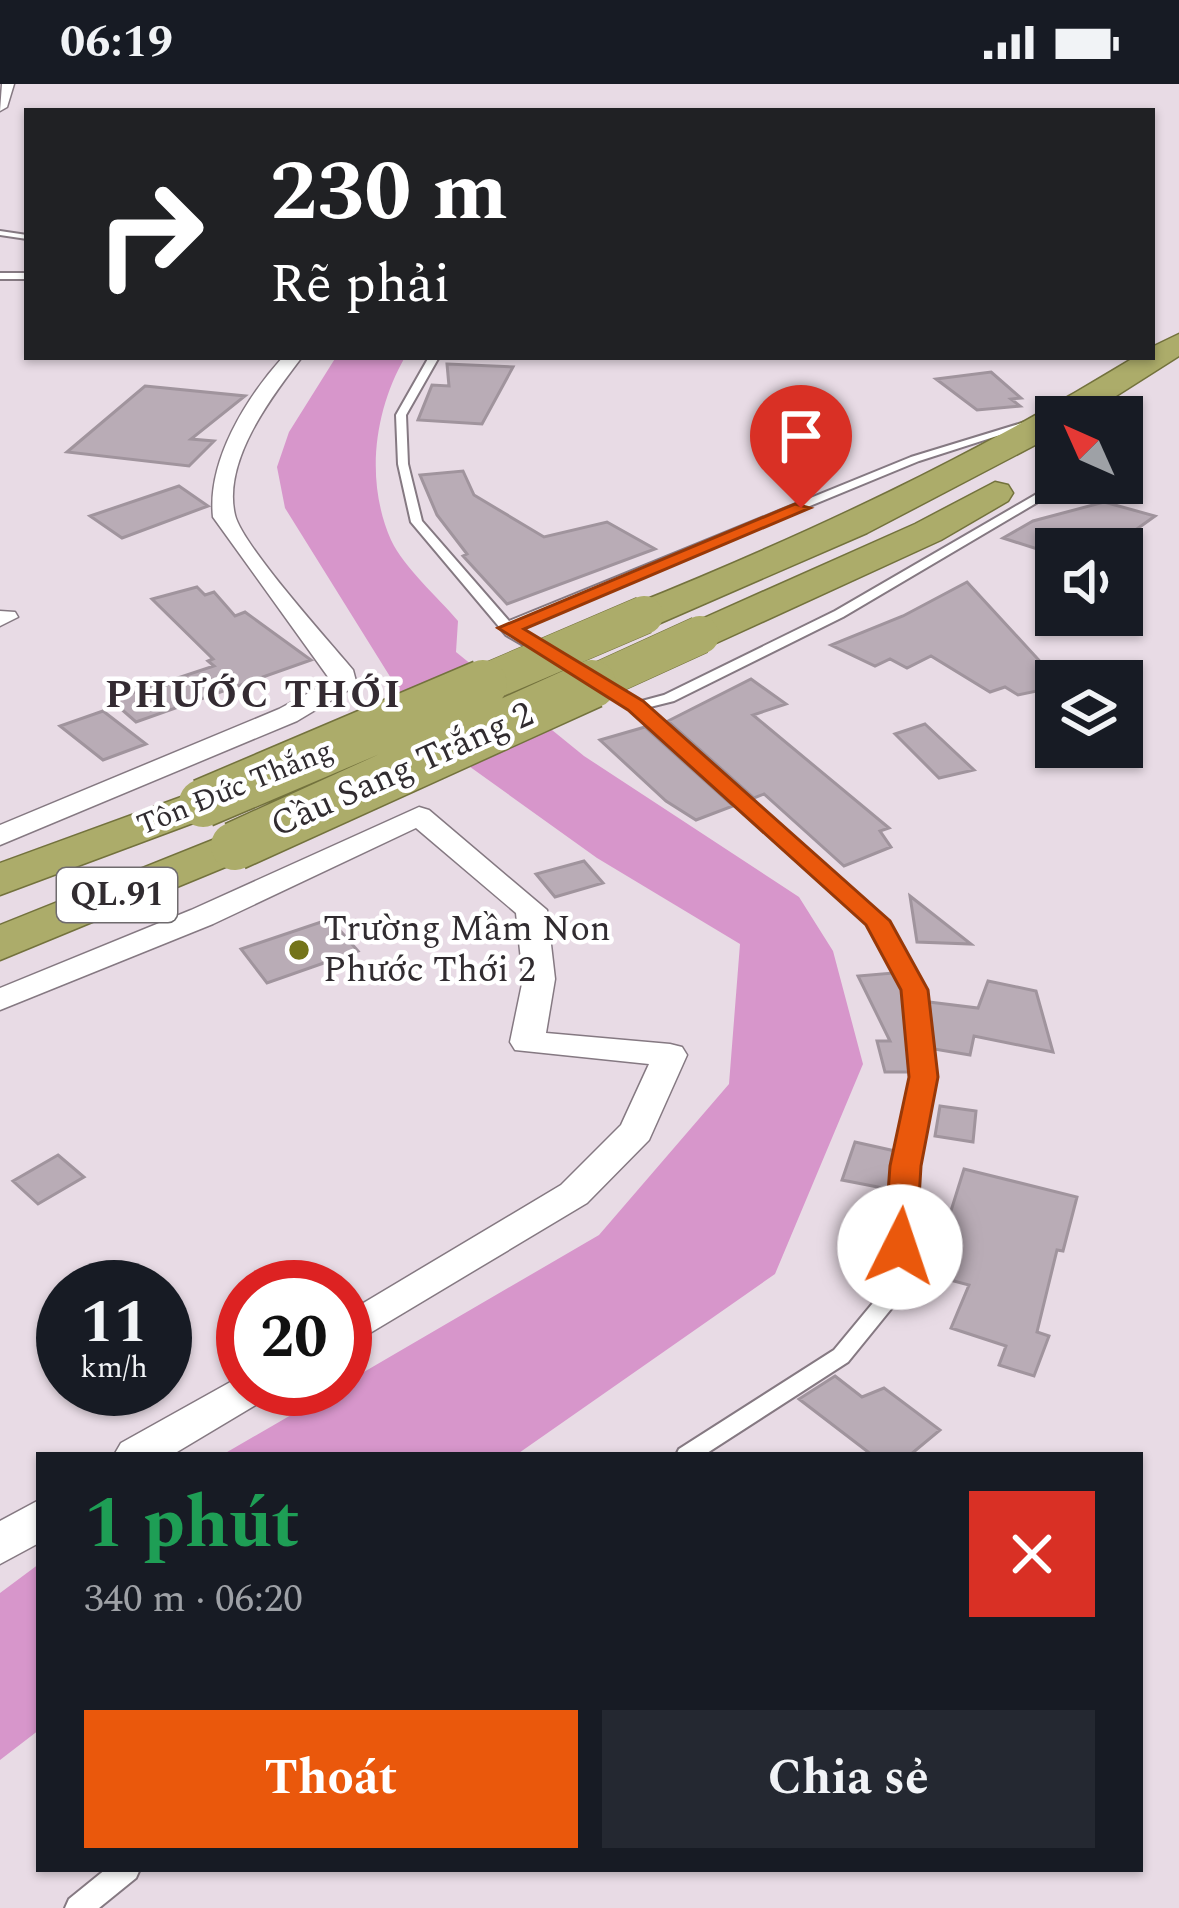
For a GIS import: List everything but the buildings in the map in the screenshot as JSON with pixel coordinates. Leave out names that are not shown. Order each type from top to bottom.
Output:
[{"type":"highway","name":"Tôn Đức Thắng","points":[[1094,396],[1152,360]]},
{"type":"highway","points":[[1143,404],[1179,380]]},
{"type":"highway","name":"Tôn Đức Thắng","points":[[0,880],[203,803],[815,545],[1035,433]]},
{"type":"highway","name":"Cầu Sang Trắng 2","points":[[235,846],[928,532],[1035,469]]},
{"type":"highway","name":"Tôn Đức Thắng","points":[[0,944],[235,846]]},
{"type":"street","points":[[0,106],[8,84]]},
{"type":"street","points":[[0,836],[288,715],[344,686],[344,675],[286,608],[224,517],[223,488],[262,398],[291,360]]},
{"type":"street","points":[[288,715],[531,910],[539,979],[527,1042],[670,1054],[636,1131],[574,1194],[372,1317]]},
{"type":"street","points":[[0,1000],[202,917],[419,816]]},
{"type":"street","points":[[141,1452],[216,1408]]},
{"type":"street","points":[[0,1545],[36,1521]]},
{"type":"lane","points":[[432,360],[401,415],[403,464],[417,522],[508,628],[636,706],[877,921],[915,990],[923,1077],[906,1166],[897,1288],[841,1356],[692,1452]]},
{"type":"lane","points":[[508,628],[915,459],[1035,424]]},
{"type":"lane","points":[[636,706],[669,698],[839,614],[1035,500]]},
{"type":"lane","points":[[78,1908],[123,1872]]},
{"type":"shaded area","points":[[334,360],[403,360],[380,423],[378,494],[397,551],[458,621],[456,652],[584,756],[799,897],[833,951],[863,1064],[775,1274],[520,1452],[227,1452],[289,1416],[372,1416],[372,1367],[599,1235],[729,1084],[740,944],[597,858],[427,736],[285,508],[277,467],[289,432]]},
{"type":"shaded area","points":[[36,1566],[36,1732],[0,1760],[0,1593]]},
{"type":"place","name":"Trường Mầm Non Phước Thới 2","points":[[299,950]]},
{"type":"district","name":"PHƯỚC THỚI","points":[[254,695]]},
{"type":"route","points":[[801,508],[508,628],[636,706],[877,921],[915,990],[923,1077],[906,1166],[900,1247]]}]
